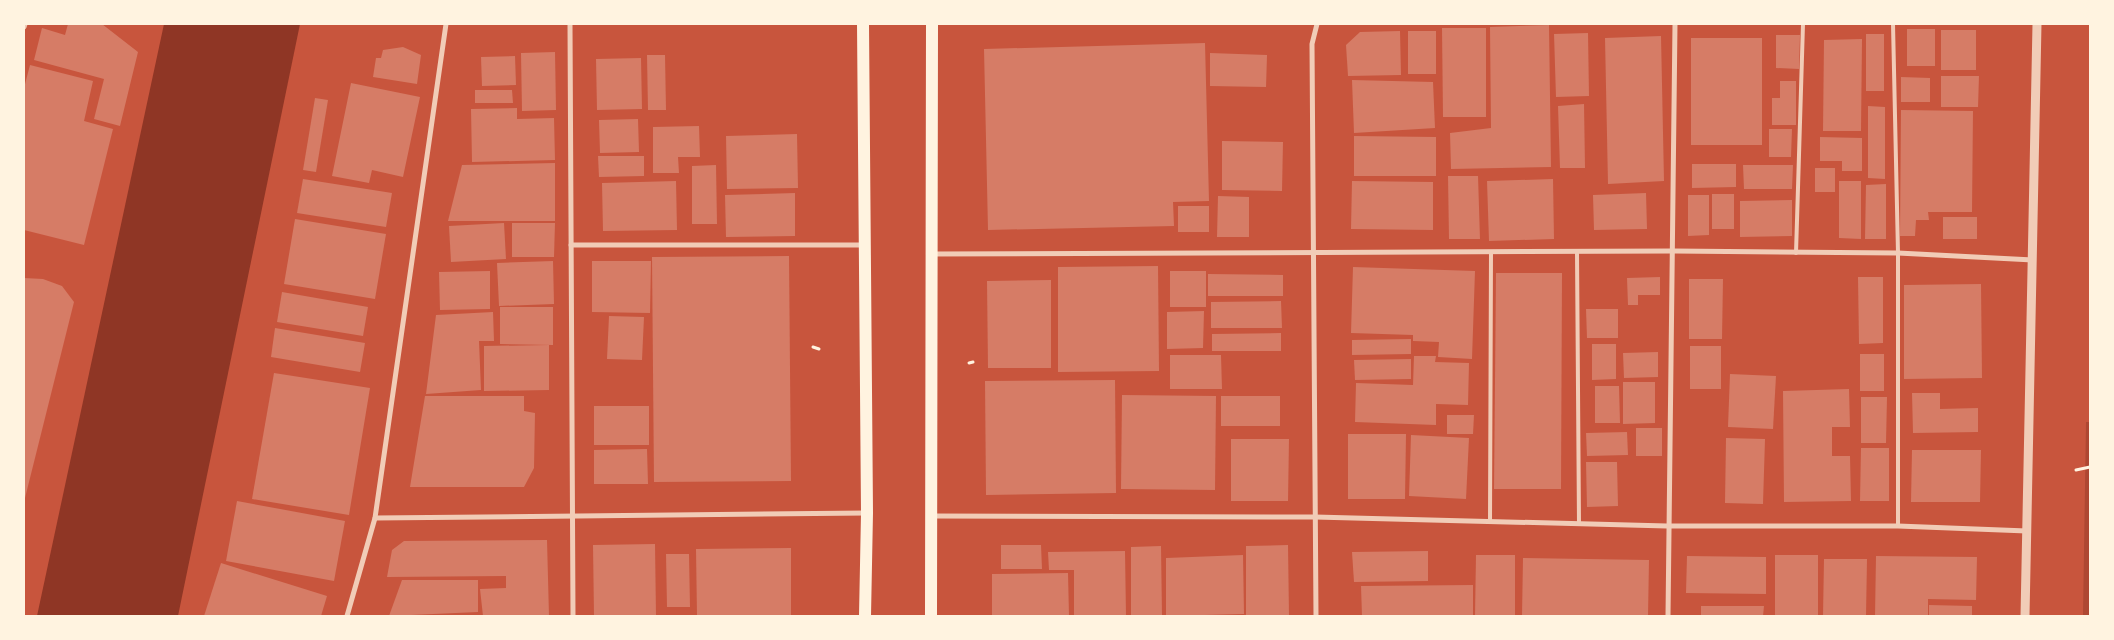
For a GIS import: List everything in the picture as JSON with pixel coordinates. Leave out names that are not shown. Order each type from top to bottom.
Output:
[{"type":"main road","points":[[862,24],[867,513],[865,616]]},
{"type":"main road","points":[[931,616],[932,24]]},
{"type":"street","points":[[347,616],[375,518],[446,24]]},
{"type":"street","points":[[570,24],[573,616]]},
{"type":"street","points":[[1316,616],[1312,44],[1317,24]]},
{"type":"street","points":[[1668,616],[1667,526],[1674,251],[1675,24]]},
{"type":"street","points":[[2025,616],[2038,24]]},
{"type":"street","points":[[571,244],[865,245]]},
{"type":"street","points":[[931,254],[1674,251],[1898,253],[2034,260]]},
{"type":"street","points":[[375,518],[867,513]]},
{"type":"street","points":[[932,516],[1315,517],[1667,526],[1898,526],[2027,531]]},
{"type":"lane","points":[[1796,253],[1803,24]]},
{"type":"lane","points":[[1893,24],[1898,253],[1898,526]]},
{"type":"lane","points":[[1490,521],[1491,252]]},
{"type":"lane","points":[[1577,252],[1579,524]]},
{"type":"path","points":[[813,348],[819,348]]},
{"type":"path","points":[[969,362],[974,362]]},
{"type":"path","points":[[2076,470],[2090,467]]},
{"type":"shaded area","points":[[164,24],[300,24],[178,616],[37,616]]},
{"type":"shaded area","points":[[2086,422],[2090,422],[2090,616],[2083,616]]},
{"type":"building","points":[[68,24],[102,24],[138,52],[120,126],[94,119],[104,79],[34,60],[42,28],[65,35]]},
{"type":"building","points":[[1549,25],[1551,167],[1451,169],[1450,133],[1491,128],[1490,27]]},
{"type":"building","points":[[1442,28],[1486,28],[1486,117],[1443,117]]},
{"type":"building","points":[[1907,29],[1935,29],[1935,66],[1907,66]]},
{"type":"building","points":[[1941,30],[1976,30],[1976,70],[1941,70]]},
{"type":"building","points":[[1400,31],[1401,75],[1348,76],[1346,45],[1360,32]]},
{"type":"building","points":[[1408,31],[1436,31],[1436,74],[1408,74]]},
{"type":"building","points":[[1588,33],[1589,96],[1556,97],[1554,34]]},
{"type":"building","points":[[1866,34],[1884,34],[1884,91],[1866,91]]},
{"type":"building","points":[[1776,35],[1800,35],[1799,69],[1776,68]]},
{"type":"building","points":[[1661,36],[1664,181],[1608,184],[1605,38]]},
{"type":"building","points":[[1691,38],[1762,38],[1762,145],[1691,145]]},
{"type":"building","points":[[1862,39],[1861,131],[1823,131],[1824,40]]},
{"type":"building","points":[[1205,43],[1209,201],[1173,202],[1174,226],[988,230],[984,49]]},
{"type":"building","points":[[403,47],[421,55],[417,84],[373,77],[376,58],[381,58],[383,50]]},
{"type":"building","points":[[555,52],[556,110],[522,111],[521,53]]},
{"type":"building","points":[[1210,53],[1267,55],[1266,87],[1210,86]]},
{"type":"building","points":[[647,55],[665,55],[666,110],[648,110]]},
{"type":"building","points":[[515,56],[516,85],[482,86],[481,57]]},
{"type":"building","points":[[641,58],[642,109],[597,110],[596,59]]},
{"type":"building","points":[[30,65],[93,81],[84,121],[113,129],[84,245],[24,230],[24,88]]},
{"type":"building","points":[[1941,76],[1979,76],[1978,107],[1941,107]]},
{"type":"building","points":[[1901,77],[1930,78],[1930,102],[1901,102]]},
{"type":"building","points":[[1352,80],[1433,82],[1435,128],[1354,133]]},
{"type":"building","points":[[1780,81],[1796,81],[1796,125],[1772,125],[1772,98],[1780,98]]},
{"type":"building","points":[[351,83],[420,97],[403,177],[372,170],[369,183],[332,176]]},
{"type":"building","points":[[475,90],[512,90],[513,103],[475,103]]},
{"type":"building","points":[[315,98],[328,100],[316,172],[303,170]]},
{"type":"building","points":[[1584,104],[1585,168],[1560,168],[1558,106]]},
{"type":"building","points":[[1868,106],[1885,107],[1885,179],[1868,178]]},
{"type":"building","points":[[517,108],[517,119],[554,118],[555,160],[472,162],[471,109]]},
{"type":"building","points":[[1901,110],[1973,111],[1972,212],[1928,212],[1929,220],[1916,220],[1915,236],[1900,236]]},
{"type":"building","points":[[638,119],[639,152],[600,153],[599,120]]},
{"type":"building","points":[[699,126],[700,157],[678,157],[679,173],[653,173],[653,127]]},
{"type":"building","points":[[1769,129],[1792,129],[1791,157],[1769,157]]},
{"type":"building","points":[[797,134],[798,188],[727,189],[726,136]]},
{"type":"building","points":[[1354,136],[1436,137],[1436,176],[1354,176]]},
{"type":"building","points":[[1820,137],[1862,138],[1862,171],[1842,171],[1842,161],[1820,161]]},
{"type":"building","points":[[1222,141],[1283,142],[1282,191],[1222,190]]},
{"type":"building","points":[[598,156],[644,156],[644,176],[599,177]]},
{"type":"building","points":[[555,163],[555,221],[448,221],[462,165]]},
{"type":"building","points":[[1692,164],[1736,164],[1736,187],[1692,188]]},
{"type":"building","points":[[716,165],[717,224],[692,224],[692,166]]},
{"type":"building","points":[[1743,165],[1793,165],[1792,189],[1744,189]]},
{"type":"building","points":[[1815,168],[1835,168],[1835,192],[1815,192]]},
{"type":"building","points":[[1448,176],[1478,176],[1480,239],[1449,239]]},
{"type":"building","points":[[303,179],[392,193],[386,227],[297,213]]},
{"type":"building","points":[[1553,179],[1554,239],[1489,241],[1487,181]]},
{"type":"building","points":[[676,181],[677,230],[603,231],[602,183]]},
{"type":"building","points":[[1352,181],[1433,182],[1433,230],[1351,229]]},
{"type":"building","points":[[1839,181],[1861,181],[1861,239],[1839,238]]},
{"type":"building","points":[[1886,184],[1886,239],[1865,239],[1866,185]]},
{"type":"building","points":[[795,193],[795,236],[726,237],[725,195]]},
{"type":"building","points":[[1646,193],[1647,229],[1594,230],[1593,195]]},
{"type":"building","points":[[1712,194],[1734,194],[1734,229],[1712,229]]},
{"type":"building","points":[[1688,195],[1709,195],[1709,235],[1688,236]]},
{"type":"building","points":[[1218,196],[1249,197],[1249,237],[1217,237]]},
{"type":"building","points":[[1792,200],[1792,236],[1740,237],[1740,201]]},
{"type":"building","points":[[1178,206],[1209,206],[1209,232],[1178,232]]},
{"type":"building","points":[[1943,217],[1977,217],[1977,239],[1943,239]]},
{"type":"building","points":[[295,219],[386,234],[375,299],[284,284]]},
{"type":"building","points":[[504,223],[506,259],[451,262],[449,226]]},
{"type":"building","points":[[512,223],[555,223],[554,257],[512,257]]},
{"type":"building","points":[[789,256],[791,481],[654,482],[652,257]]},
{"type":"building","points":[[553,261],[554,304],[499,306],[497,263]]},
{"type":"building","points":[[592,261],[651,261],[650,313],[592,312]]},
{"type":"building","points":[[1158,266],[1159,371],[1058,372],[1058,267]]},
{"type":"building","points":[[1353,267],[1475,271],[1472,359],[1438,357],[1439,342],[1413,341],[1413,335],[1351,333]]},
{"type":"building","points":[[490,271],[490,309],[440,310],[439,272]]},
{"type":"building","points":[[1170,271],[1206,271],[1206,307],[1170,307]]},
{"type":"building","points":[[1496,273],[1562,273],[1561,489],[1494,489]]},
{"type":"building","points":[[1208,274],[1283,275],[1283,296],[1208,296]]},
{"type":"building","points":[[1660,277],[1660,295],[1638,295],[1638,305],[1628,305],[1627,278]]},
{"type":"building","points":[[1858,277],[1883,277],[1883,343],[1859,344]]},
{"type":"building","points":[[24,278],[43,279],[62,286],[74,302],[24,502]]},
{"type":"building","points":[[1689,279],[1723,279],[1722,339],[1689,339]]},
{"type":"building","points":[[1051,280],[1051,368],[988,368],[987,281]]},
{"type":"building","points":[[1981,284],[1982,378],[1904,379],[1904,285]]},
{"type":"building","points":[[282,292],[368,307],[363,336],[277,322]]},
{"type":"building","points":[[1281,301],[1282,328],[1211,328],[1211,302]]},
{"type":"building","points":[[500,307],[553,307],[553,345],[500,344]]},
{"type":"building","points":[[1586,309],[1618,309],[1618,338],[1587,338]]},
{"type":"building","points":[[1204,311],[1203,348],[1167,349],[1167,312]]},
{"type":"building","points":[[493,312],[494,341],[479,341],[481,390],[426,394],[436,315]]},
{"type":"building","points":[[609,316],[644,317],[642,360],[607,359]]},
{"type":"building","points":[[275,328],[365,343],[360,372],[271,357]]},
{"type":"building","points":[[1281,333],[1281,351],[1212,351],[1212,334]]},
{"type":"building","points":[[1411,339],[1411,354],[1352,355],[1352,340]]},
{"type":"building","points":[[1592,344],[1616,344],[1616,379],[1592,380]]},
{"type":"building","points":[[549,345],[549,390],[484,391],[484,346]]},
{"type":"building","points":[[1690,346],[1721,346],[1721,389],[1690,389]]},
{"type":"building","points":[[1658,352],[1658,377],[1624,378],[1623,353]]},
{"type":"building","points":[[1860,354],[1884,354],[1884,391],[1860,391]]},
{"type":"building","points":[[1170,355],[1221,355],[1222,389],[1170,389]]},
{"type":"building","points":[[1414,356],[1436,356],[1435,362],[1469,363],[1468,405],[1436,404],[1436,425],[1355,422],[1356,383],[1413,385]]},
{"type":"building","points":[[1411,359],[1411,379],[1355,380],[1354,360]]},
{"type":"building","points":[[274,373],[370,388],[349,515],[252,499]]},
{"type":"building","points":[[1730,374],[1776,376],[1773,429],[1728,427]]},
{"type":"building","points":[[1115,380],[1116,493],[986,495],[985,381]]},
{"type":"building","points":[[1623,382],[1655,382],[1655,423],[1623,424]]},
{"type":"building","points":[[1595,386],[1619,386],[1620,423],[1595,423]]},
{"type":"building","points":[[1849,389],[1850,427],[1832,427],[1832,456],[1850,456],[1851,501],[1784,502],[1783,391]]},
{"type":"building","points":[[1912,393],[1940,393],[1940,409],[1978,408],[1978,432],[1913,433]]},
{"type":"building","points":[[1122,395],[1216,396],[1215,490],[1121,489]]},
{"type":"building","points":[[425,396],[524,396],[524,411],[535,413],[534,468],[524,487],[410,487]]},
{"type":"building","points":[[1221,396],[1280,396],[1280,426],[1221,426]]},
{"type":"building","points":[[1861,397],[1887,397],[1886,443],[1861,443]]},
{"type":"building","points":[[594,406],[649,406],[649,445],[594,445]]},
{"type":"building","points":[[1447,415],[1474,415],[1473,434],[1447,434]]},
{"type":"building","points":[[1636,428],[1662,428],[1662,456],[1636,456]]},
{"type":"building","points":[[1627,432],[1628,455],[1587,456],[1586,433]]},
{"type":"building","points":[[1348,434],[1406,434],[1405,499],[1348,499]]},
{"type":"building","points":[[1411,435],[1469,438],[1466,499],[1409,496]]},
{"type":"building","points":[[1726,438],[1765,439],[1763,504],[1725,503]]},
{"type":"building","points":[[1231,439],[1289,439],[1288,501],[1231,501]]},
{"type":"building","points":[[1861,448],[1889,448],[1889,501],[1860,501]]},
{"type":"building","points":[[647,449],[648,484],[594,484],[594,450]]},
{"type":"building","points":[[1912,450],[1981,450],[1980,502],[1911,502]]},
{"type":"building","points":[[1586,462],[1617,462],[1618,506],[1587,507]]},
{"type":"building","points":[[237,501],[345,521],[334,581],[226,561]]},
{"type":"building","points":[[547,540],[549,616],[483,616],[480,589],[506,588],[506,576],[387,577],[392,550],[404,541]]},
{"type":"building","points":[[655,544],[656,616],[594,616],[593,545]]},
{"type":"building","points":[[1001,545],[1041,545],[1042,569],[1001,569]]},
{"type":"building","points":[[1288,545],[1289,616],[1246,616],[1246,546]]},
{"type":"building","points":[[1161,546],[1162,616],[1131,616],[1131,547]]},
{"type":"building","points":[[791,548],[791,616],[697,616],[696,549]]},
{"type":"building","points":[[1125,551],[1126,616],[1074,616],[1074,570],[1049,570],[1048,552]]},
{"type":"building","points":[[1428,551],[1428,581],[1354,582],[1352,552]]},
{"type":"building","points":[[666,554],[689,554],[690,607],[667,607]]},
{"type":"building","points":[[1243,555],[1244,614],[1166,616],[1166,558]]},
{"type":"building","points":[[1476,555],[1515,555],[1515,616],[1475,616]]},
{"type":"building","points":[[1775,555],[1818,555],[1818,616],[1775,616]]},
{"type":"building","points":[[1687,556],[1766,557],[1766,594],[1686,593]]},
{"type":"building","points":[[1876,556],[1977,557],[1976,600],[1928,599],[1928,616],[1875,616]]},
{"type":"building","points":[[1523,558],[1649,560],[1648,616],[1522,616]]},
{"type":"building","points":[[1824,559],[1867,559],[1866,616],[1823,616]]},
{"type":"building","points":[[221,563],[327,596],[321,616],[204,616]]},
{"type":"building","points":[[1068,573],[1069,616],[992,616],[992,574]]},
{"type":"building","points":[[402,580],[478,580],[478,612],[389,616]]},
{"type":"building","points":[[1473,585],[1473,616],[1362,616],[1361,586]]},
{"type":"building","points":[[1929,605],[1972,606],[1972,616],[1929,616]]},
{"type":"building","points":[[1701,606],[1764,606],[1763,616],[1701,616]]}]
